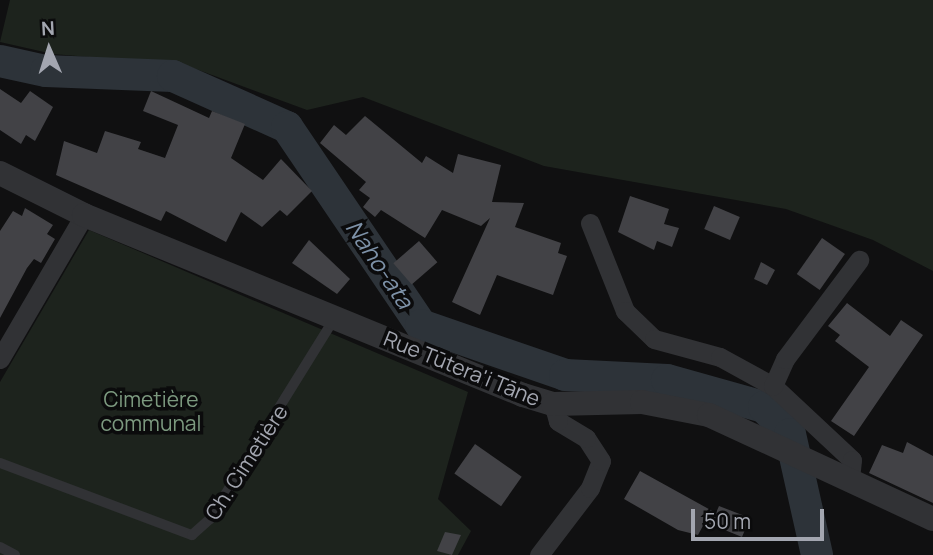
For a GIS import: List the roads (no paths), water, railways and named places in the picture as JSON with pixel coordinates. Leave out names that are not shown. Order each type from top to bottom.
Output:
[{"type":"street","name":"Rue Tūtera'i Tāne","points":[[3,181],[553,404],[642,402],[756,432],[933,519]]},
{"type":"street","points":[[0,359],[84,215]]},
{"type":"street","points":[[590,223],[618,302],[654,339],[720,357],[773,386],[852,460],[850,480]]},
{"type":"street","points":[[773,386],[785,359],[859,260]]},
{"type":"street","points":[[539,555],[590,488],[601,461],[586,438],[558,421],[553,404]]},
{"type":"lane","name":"Ch. Cimetière","points":[[0,463],[192,535],[210,519],[335,317]]},
{"type":"lane","points":[[0,547],[15,555]]},
{"type":"waterway","name":"Naho-ata","points":[[0,61],[46,71],[173,76],[287,127],[421,325],[565,375],[667,380],[764,407],[790,434],[817,555]]},
{"type":"park label","name":"Cimetière communal","points":[[151,411]]}]
